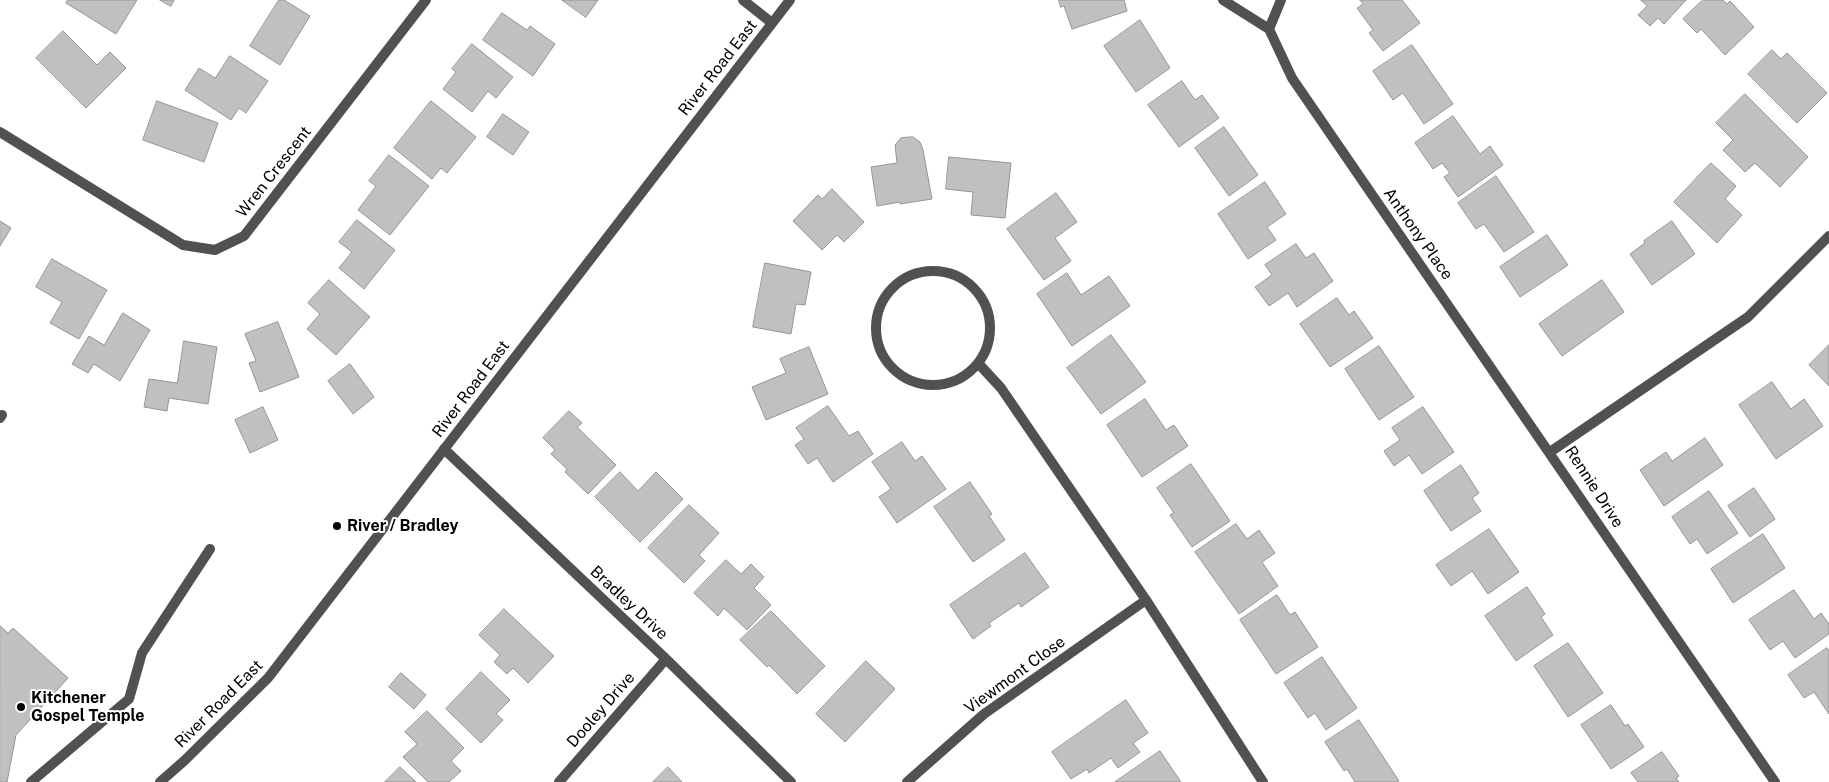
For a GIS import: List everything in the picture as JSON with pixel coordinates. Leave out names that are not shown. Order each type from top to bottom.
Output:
[{"type":"street","name":"Wren Crescent","points":[[0,132],[183,245],[215,250],[244,236],[426,0]]},
{"type":"street","points":[[743,0],[772,23]]},
{"type":"street","name":"River Road East","points":[[160,782],[184,761],[268,678],[790,0]]},
{"type":"street","points":[[1223,0],[1268,29],[1281,0]]},
{"type":"street","name":"Anthony Place","points":[[1268,29],[1292,78],[1550,452]]},
{"type":"street","name":"Rennie Drive","points":[[1775,782],[1550,452],[1748,316],[1829,236]]},
{"type":"street","points":[[924,271],[943,272],[961,278],[976,291],[986,307],[990,326],[987,346],[978,363],[964,375],[948,383],[930,385],[912,381],[897,372],[884,358],[877,341],[876,323],[880,305],[890,290],[905,278],[924,271]]},
{"type":"street","points":[[978,363],[1002,388],[1146,600],[1263,782]]},
{"type":"street","name":"Bradley Drive","points":[[444,449],[666,659],[791,782]]},
{"type":"street","points":[[31,782],[129,699],[142,653],[210,550]]},
{"type":"street","name":"Viewmont Close","points":[[907,782],[984,714],[1146,600]]},
{"type":"street","name":"Dooley Drive","points":[[559,782],[666,659]]},
{"type":"building","points":[[68,0],[137,0],[116,34],[66,3]]},
{"type":"building","points":[[160,0],[174,0],[171,6]]},
{"type":"building","points":[[279,0],[284,0],[310,16],[280,65],[250,46]]},
{"type":"building","points":[[562,0],[598,0],[586,17]]},
{"type":"building","points":[[1059,0],[1124,0],[1127,11],[1072,29],[1064,6],[1061,7]]},
{"type":"building","points":[[1360,0],[1402,0],[1420,23],[1383,51],[1369,33],[1373,30],[1357,8],[1363,4]]},
{"type":"building","points":[[1641,0],[1686,0],[1664,24],[1658,18],[1650,26],[1638,15],[1647,6]]},
{"type":"building","points":[[1703,0],[1723,0],[1727,4],[1730,1],[1754,27],[1725,55],[1701,29],[1697,33],[1683,19]]},
{"type":"building","points":[[502,13],[527,30],[530,26],[555,44],[533,76],[483,40]]},
{"type":"building","points":[[1140,20],[1170,68],[1136,92],[1104,46]]},
{"type":"building","points":[[63,31],[97,65],[110,52],[126,68],[86,108],[36,58]]},
{"type":"building","points":[[472,44],[513,77],[496,98],[488,91],[472,112],[443,89],[456,72],[452,69]]},
{"type":"building","points":[[1412,45],[1453,104],[1424,124],[1403,93],[1393,100],[1373,71]]},
{"type":"building","points":[[1772,50],[1781,59],[1787,53],[1827,93],[1797,123],[1748,74]]},
{"type":"building","points":[[230,56],[268,81],[246,113],[239,108],[231,120],[185,90],[199,68],[215,78]]},
{"type":"building","points":[[1182,81],[1195,100],[1202,95],[1219,118],[1179,147],[1148,105]]},
{"type":"building","points":[[1745,94],[1808,157],[1780,187],[1755,163],[1745,172],[1723,150],[1733,140],[1716,123]]},
{"type":"building","points":[[157,101],[218,123],[204,162],[143,140]]},
{"type":"building","points":[[431,101],[476,137],[447,173],[441,168],[432,179],[394,148]]},
{"type":"building","points":[[503,114],[529,132],[513,155],[487,137]]},
{"type":"building","points":[[1453,116],[1480,154],[1490,146],[1503,165],[1458,197],[1444,177],[1450,173],[1442,163],[1433,169],[1415,143]]},
{"type":"building","points":[[1224,127],[1258,175],[1229,196],[1195,148]]},
{"type":"building","points":[[913,137],[920,142],[923,150],[932,199],[877,206],[871,167],[897,163],[895,145],[901,138]]},
{"type":"building","points":[[389,155],[429,186],[390,235],[358,210],[376,186],[369,181]]},
{"type":"building","points":[[949,157],[1011,163],[1005,218],[971,215],[973,192],[946,189]]},
{"type":"building","points":[[1711,163],[1736,186],[1725,199],[1742,215],[1717,243],[1674,202]]},
{"type":"building","points":[[1496,176],[1534,232],[1504,252],[1484,224],[1476,229],[1458,203]]},
{"type":"building","points":[[1265,182],[1286,214],[1267,227],[1276,240],[1248,259],[1218,214]]},
{"type":"building","points":[[832,189],[864,222],[844,242],[837,235],[822,250],[793,221],[818,195],[822,199]]},
{"type":"building","points":[[1056,193],[1077,222],[1055,238],[1071,261],[1044,280],[1007,229]]},
{"type":"building","points":[[357,220],[395,250],[364,289],[339,268],[352,252],[339,242]]},
{"type":"building","points":[[0,221],[11,228],[0,246]]},
{"type":"building","points":[[1672,221],[1695,254],[1652,285],[1630,254],[1645,243],[1644,241]]},
{"type":"building","points":[[1547,235],[1568,265],[1520,297],[1500,267]]},
{"type":"building","points":[[1296,244],[1306,258],[1314,253],[1333,281],[1297,307],[1288,293],[1269,306],[1255,287],[1272,275],[1265,265]]},
{"type":"building","points":[[52,259],[107,290],[79,339],[50,323],[62,302],[36,287]]},
{"type":"building","points":[[765,263],[811,272],[805,305],[796,304],[791,334],[753,327]]},
{"type":"building","points":[[1067,273],[1081,295],[1109,276],[1130,306],[1072,346],[1037,294]]},
{"type":"building","points":[[329,280],[370,317],[336,355],[307,329],[320,314],[308,303]]},
{"type":"building","points":[[1602,280],[1624,312],[1562,356],[1539,324]]},
{"type":"building","points":[[1337,298],[1349,315],[1354,311],[1373,338],[1330,367],[1300,324]]},
{"type":"building","points":[[123,313],[150,330],[120,381],[94,364],[88,373],[72,364],[89,336],[104,345]]},
{"type":"building","points":[[278,322],[299,377],[260,392],[249,363],[256,361],[245,334]]},
{"type":"building","points":[[1111,335],[1146,382],[1101,414],[1067,368]]},
{"type":"building","points":[[184,341],[217,347],[208,404],[169,398],[167,411],[144,407],[149,379],[177,383]]},
{"type":"building","points":[[1829,345],[1829,386],[1809,365]]},
{"type":"building","points":[[1379,346],[1414,397],[1379,420],[1345,369]]},
{"type":"building","points":[[809,347],[828,394],[766,420],[752,387],[786,373],[780,359]]},
{"type":"building","points":[[350,364],[374,397],[353,414],[328,381]]},
{"type":"building","points":[[1772,382],[1791,409],[1804,399],[1823,426],[1776,459],[1739,405]]},
{"type":"building","points":[[1145,399],[1166,430],[1174,425],[1188,446],[1142,477],[1107,425]]},
{"type":"building","points":[[828,406],[849,436],[858,431],[873,454],[833,482],[817,458],[808,464],[795,445],[804,439],[796,428]]},
{"type":"building","points":[[263,407],[278,440],[250,453],[235,420]]},
{"type":"building","points":[[1423,407],[1454,452],[1422,474],[1409,455],[1394,466],[1384,451],[1400,440],[1392,428]]},
{"type":"building","points":[[569,411],[582,423],[577,427],[616,465],[588,494],[565,472],[567,469],[551,454],[555,450],[543,438]]},
{"type":"building","points":[[1705,438],[1723,465],[1664,506],[1640,470],[1666,452],[1672,461]]},
{"type":"building","points":[[902,442],[915,461],[922,456],[946,489],[897,523],[879,497],[891,489],[872,462]]},
{"type":"building","points":[[1191,464],[1230,521],[1192,547],[1170,515],[1174,513],[1157,488]]},
{"type":"building","points":[[1461,465],[1479,493],[1472,498],[1481,511],[1451,531],[1424,491]]},
{"type":"building","points":[[620,472],[638,491],[656,472],[683,499],[640,542],[595,497]]},
{"type":"building","points":[[970,482],[992,514],[989,516],[1005,540],[973,562],[934,507]]},
{"type":"building","points":[[1754,488],[1775,519],[1750,537],[1728,506]]},
{"type":"building","points":[[1709,491],[1738,533],[1707,554],[1697,539],[1690,544],[1672,517]]},
{"type":"building","points":[[689,505],[719,533],[699,555],[705,561],[684,583],[648,548]]},
{"type":"building","points":[[1236,524],[1247,539],[1259,530],[1275,553],[1262,562],[1278,586],[1239,614],[1195,552]]},
{"type":"building","points":[[1489,529],[1519,572],[1488,594],[1472,571],[1451,586],[1436,565]]},
{"type":"building","points":[[1763,534],[1785,568],[1733,603],[1711,569]]},
{"type":"building","points":[[1025,553],[1049,587],[1021,607],[1019,603],[989,623],[991,626],[973,639],[950,605]]},
{"type":"building","points":[[726,560],[741,574],[751,564],[764,577],[754,588],[771,605],[747,630],[724,608],[718,616],[694,593]]},
{"type":"building","points":[[1527,587],[1545,614],[1541,617],[1553,635],[1516,661],[1485,616]]},
{"type":"building","points":[[1794,590],[1814,619],[1821,613],[1829,624],[1829,634],[1795,658],[1783,641],[1770,650],[1749,620]]},
{"type":"building","points":[[1277,595],[1290,615],[1295,612],[1318,647],[1276,674],[1240,620]]},
{"type":"building","points":[[504,609],[554,656],[528,683],[513,668],[507,674],[494,662],[500,655],[479,635]]},
{"type":"building","points":[[771,611],[825,666],[797,694],[769,665],[767,667],[740,640]]},
{"type":"building","name":"Kitchener Gospel Temple","points":[[0,626],[8,633],[13,628],[68,678],[16,735],[7,782],[0,782]]},
{"type":"building","points":[[1568,643],[1603,693],[1568,717],[1534,666]]},
{"type":"building","points":[[1827,648],[1829,651],[1829,714],[1814,692],[1804,698],[1788,675]]},
{"type":"building","points":[[1322,657],[1357,708],[1326,730],[1315,713],[1308,718],[1284,683]]},
{"type":"building","points":[[866,661],[895,689],[845,742],[816,714]]},
{"type":"building","points":[[481,672],[510,700],[496,714],[503,720],[481,743],[446,709]]},
{"type":"building","points":[[401,673],[426,695],[414,709],[389,687]]},
{"type":"building","points":[[1126,700],[1148,733],[1133,743],[1140,752],[1118,768],[1111,758],[1089,773],[1087,769],[1071,779],[1052,752]]},
{"type":"building","points":[[1611,705],[1625,726],[1628,724],[1644,747],[1611,769],[1581,725]]},
{"type":"building","points":[[427,711],[464,748],[451,761],[461,771],[449,782],[428,782],[403,757],[417,744],[405,732]]},
{"type":"building","points":[[1359,720],[1399,781],[1355,782],[1347,769],[1344,771],[1325,742]]},
{"type":"building","points":[[1160,751],[1181,782],[1115,782]]},
{"type":"building","points":[[1662,752],[1679,776],[1676,778],[1679,782],[1638,782],[1631,773]]},
{"type":"building","points":[[400,767],[416,782],[385,782]]},
{"type":"building","points":[[668,767],[682,782],[653,782]]},
{"type":"place","name":"River / Bradley","points":[[337,526]]},
{"type":"place","name":"Kitchener Gospel Temple","points":[[21,707]]}]
